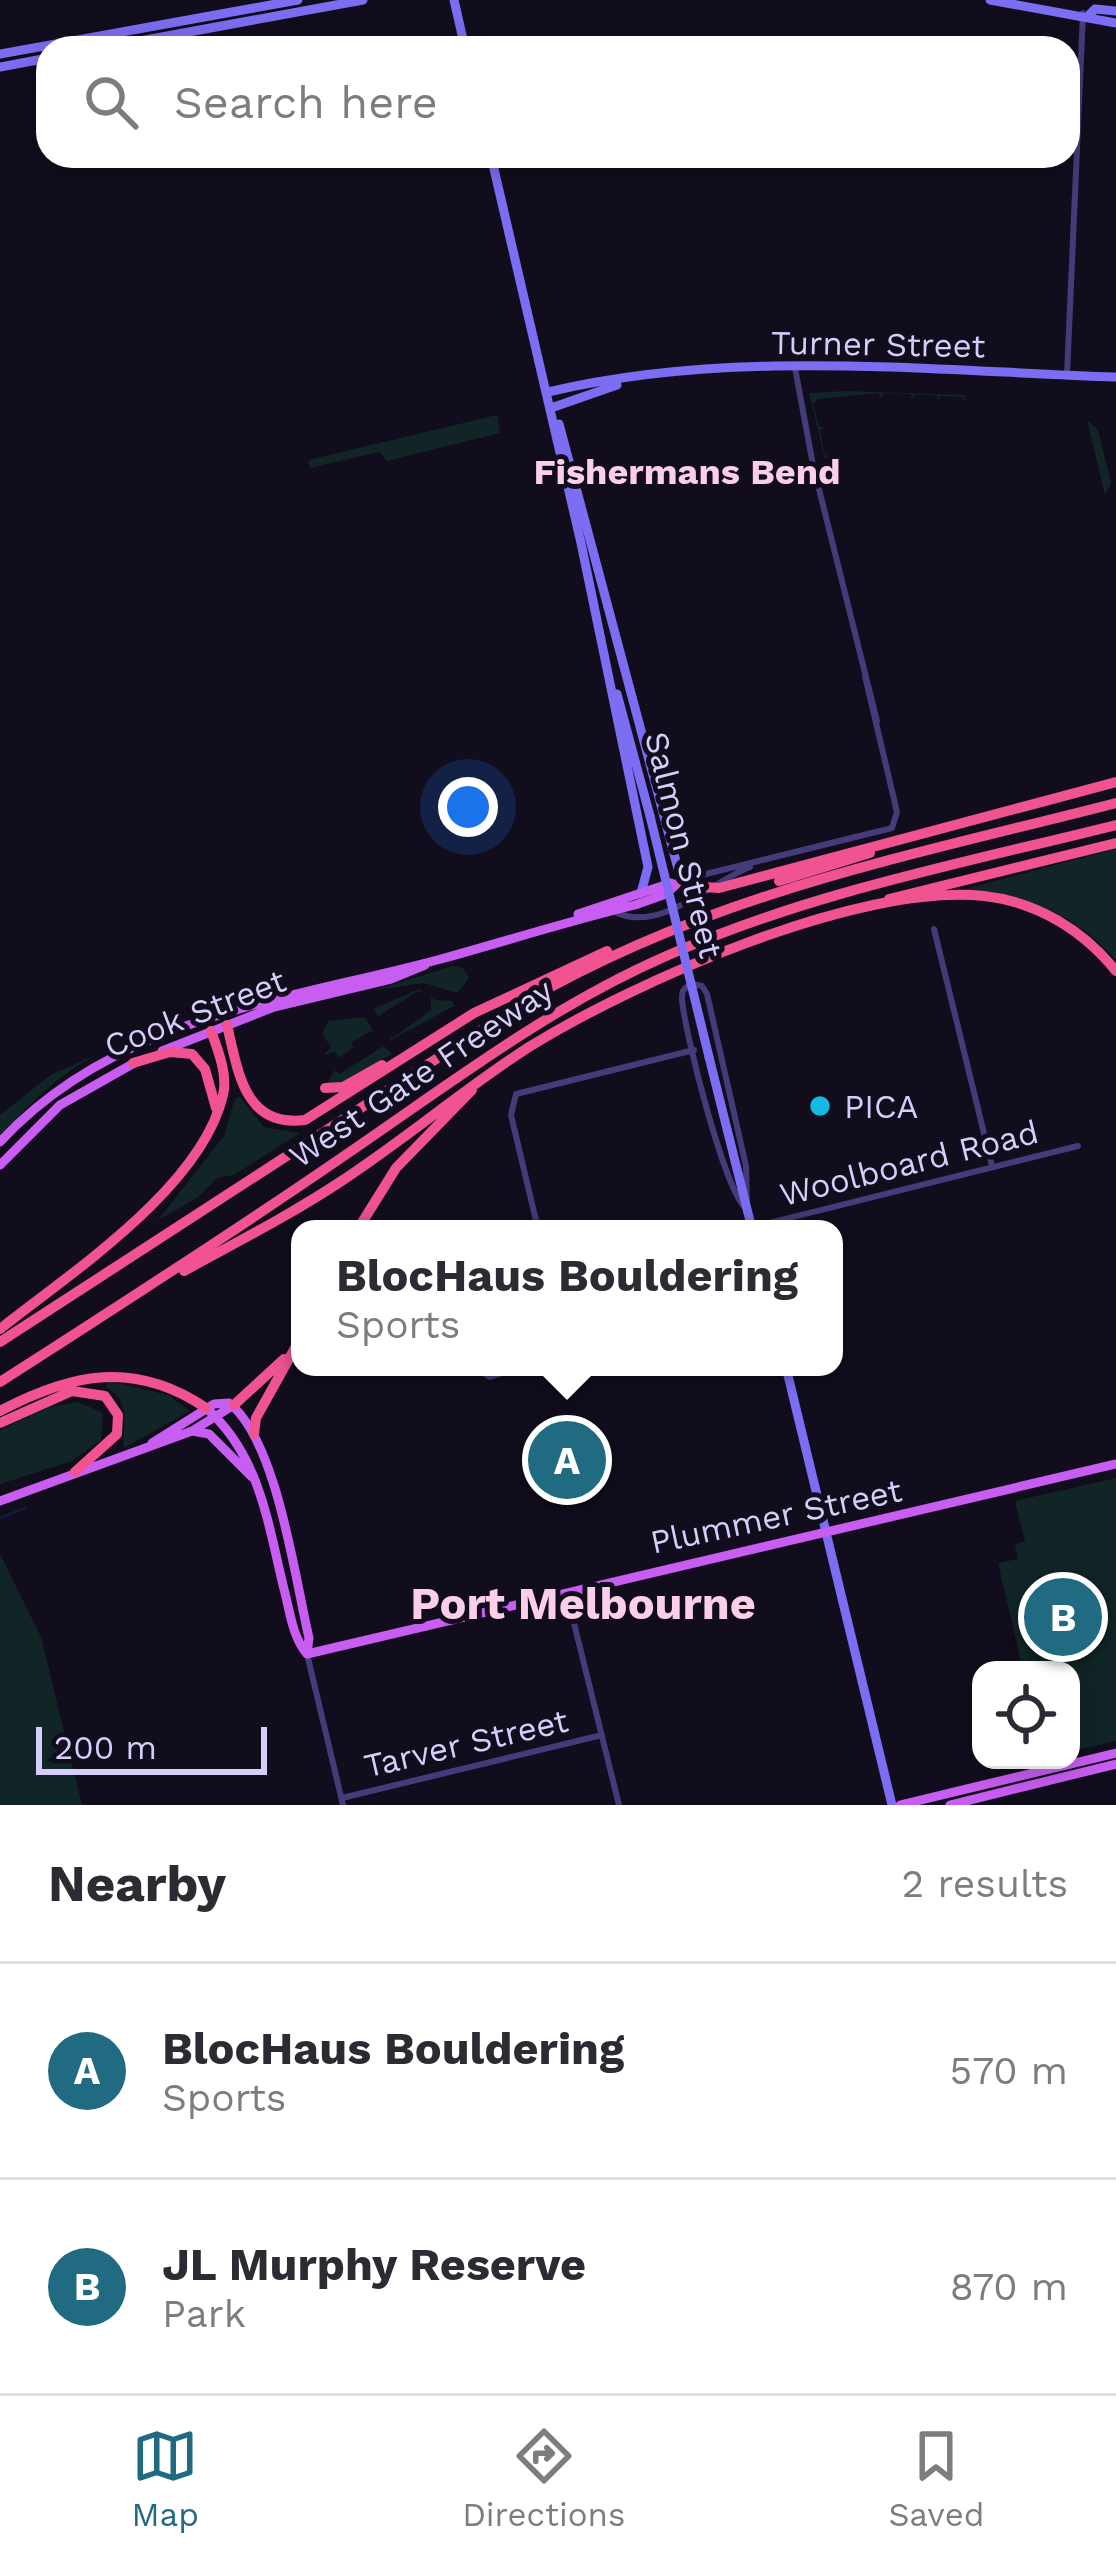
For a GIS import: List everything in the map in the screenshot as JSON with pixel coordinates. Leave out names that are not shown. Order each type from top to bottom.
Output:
[{"type":"highway","points":[[681,880],[711,888],[1116,782]]},
{"type":"highway","points":[[731,904],[780,881],[1069,794]]},
{"type":"highway","name":"West Gate Freeway","points":[[0,1342],[524,1002],[654,935],[731,904],[1116,803]]},
{"type":"highway","name":"West Gate Freeway","points":[[0,1382],[500,1046],[660,958],[806,904],[1116,825]]},
{"type":"highway","points":[[116,1307],[334,1186],[477,1082],[578,1019],[654,981],[776,932],[1116,843]]},
{"type":"highway","points":[[776,932],[895,904],[988,897],[1050,916],[1085,939],[1116,971]]},
{"type":"highway","points":[[325,1088],[347,1085],[579,960],[654,935]]},
{"type":"highway","points":[[225,1020],[246,1095],[263,1113],[288,1121],[326,1110],[413,1050]]},
{"type":"highway","points":[[0,1325],[172,1185],[194,1156],[224,1087],[210,1025]]},
{"type":"highway","points":[[134,1063],[170,1052],[192,1054],[205,1069],[216,1108]]},
{"type":"highway","points":[[364,1220],[404,1159],[453,1114],[477,1082]]},
{"type":"highway","points":[[234,1406],[291,1348]]},
{"type":"highway","points":[[254,1434],[256,1418],[291,1355]]},
{"type":"highway","points":[[0,1411],[62,1381],[111,1374],[154,1381],[212,1410]]},
{"type":"highway","points":[[0,1423],[72,1391],[105,1396],[118,1414],[117,1434],[74,1472]]},
{"type":"main road","name":"Cook Street","points":[[0,1142],[51,1095],[107,1056],[563,921],[681,880]]},
{"type":"main road","name":"Cook Street","points":[[563,921],[659,898],[681,880]]},
{"type":"main road","name":"Cook Street","points":[[0,1165],[60,1105],[210,1025]]},
{"type":"main road","points":[[152,1443],[212,1410],[234,1406],[254,1434],[291,1563],[309,1638],[307,1654]]},
{"type":"main road","points":[[192,1431],[212,1410]]},
{"type":"main road","points":[[212,1410],[240,1445],[256,1481],[288,1608],[307,1654]]},
{"type":"main road","points":[[0,1501],[192,1431],[209,1434],[256,1481]]},
{"type":"main road","name":"Plummer Street","points":[[307,1654],[1116,1464]]},
{"type":"main road","points":[[896,1805],[1116,1753]]},
{"type":"main road","points":[[950,1805],[1116,1764]]},
{"type":"street","points":[[103,36],[298,0]]},
{"type":"street","points":[[167,36],[363,0]]},
{"type":"street","points":[[454,0],[462,36]]},
{"type":"street","points":[[991,0],[1087,14],[1116,23]]},
{"type":"street","points":[[1087,14],[1095,9],[1116,11]]},
{"type":"street","points":[[1080,141],[1087,14]]},
{"type":"street","points":[[0,55],[36,48]]},
{"type":"street","points":[[0,67],[36,60]]},
{"type":"street","name":"Salmon Street","points":[[494,168],[582,526],[681,880]]},
{"type":"street","points":[[1067,376],[1078,168]]},
{"type":"street","points":[[681,880],[880,832],[896,821],[794,368]]},
{"type":"street","name":"Turner Street","points":[[548,392],[639,379],[794,368],[1116,377]]},
{"type":"street","name":"Turner Street","points":[[552,408],[639,379]]},
{"type":"street","name":"Salmon Street","points":[[582,526],[646,858],[648,877],[641,893]]},
{"type":"street","name":"Salmon Street","points":[[610,677],[626,718],[749,1220]]},
{"type":"street","name":"Salmon Street","points":[[623,679],[626,718]]},
{"type":"street","points":[[646,858],[664,859],[673,849]]},
{"type":"street","name":"Cook Street","points":[[609,912],[636,919],[673,907],[726,876],[764,862]]},
{"type":"street","points":[[934,929],[992,1166]]},
{"type":"street","name":"Salmon Street","points":[[694,983],[704,988],[716,1033],[746,1166],[747,1209],[738,1204],[731,1184],[694,1050],[682,997],[694,983]]},
{"type":"street","points":[[536,1220],[511,1114],[515,1094],[694,1050]]},
{"type":"street","name":"Woolboard Road","points":[[781,1220],[1078,1146]]},
{"type":"street","points":[[788,1376],[896,1805]]},
{"type":"street","points":[[567,1591],[619,1805]]},
{"type":"street","points":[[307,1654],[342,1801]]},
{"type":"street","name":"Tarver Street","points":[[342,1801],[602,1735]]},
{"type":"green space","points":[[846,391],[965,395],[965,402],[963,397],[940,396],[938,401],[937,395],[915,395],[912,400],[911,394],[883,393],[880,399],[879,393],[818,399],[813,404],[819,427],[825,428],[820,430],[825,455],[832,456],[825,458],[809,393]]},
{"type":"green space","points":[[497,415],[500,433],[387,461],[379,452],[310,468],[308,460]]},
{"type":"green space","points":[[1087,420],[1098,430],[1111,483],[1105,495]]},
{"type":"green space","points":[[1116,849],[1116,960],[1083,930],[1046,908],[961,890]]},
{"type":"green space","points":[[453,966],[463,968],[469,978],[457,993],[424,983],[375,990]]},
{"type":"green space","points":[[419,989],[427,994],[418,991],[378,1016],[373,1009]]},
{"type":"green space","points":[[431,997],[452,1001],[454,1006],[391,1040],[388,1035],[393,1038],[431,1010]]},
{"type":"green space","points":[[365,1017],[375,1034],[371,1031],[352,1042],[353,1048],[338,1058],[335,1052],[324,1055],[331,1047],[322,1034],[328,1021]]},
{"type":"green space","points":[[384,1046],[392,1054],[340,1084],[327,1083],[335,1070],[339,1074]]},
{"type":"green space","points":[[104,1051],[56,1081],[0,1137],[0,1115],[52,1074]]},
{"type":"green space","points":[[240,1097],[264,1127],[300,1133],[234,1175],[217,1178],[200,1196],[157,1221],[224,1136],[235,1098]]},
{"type":"green space","points":[[108,1381],[168,1395],[190,1411],[124,1448],[123,1408],[106,1387]]},
{"type":"green space","points":[[78,1402],[103,1413],[101,1440],[72,1461],[0,1484],[0,1430],[49,1407]]},
{"type":"green space","points":[[1116,1478],[1116,1741],[1080,1749],[1080,1661],[1021,1661],[998,1563],[1018,1559],[1015,1545],[1025,1541],[1015,1501]]},
{"type":"green space","points":[[0,1554],[41,1637],[82,1805],[0,1805]]},
{"type":"waterway","points":[[0,1518],[25,1508]]},
{"type":"place","name":"PICA","points":[[820,1106]]},
{"type":"place","name":"BlocHaus Bouldering","points":[[567,1460]]},
{"type":"place","name":"JL Murphy Reserve","points":[[1063,1617]]},
{"type":"district","name":"Fishermans Bend","points":[[687,472]]},
{"type":"district","name":"Port Melbourne","points":[[583,1603]]}]
